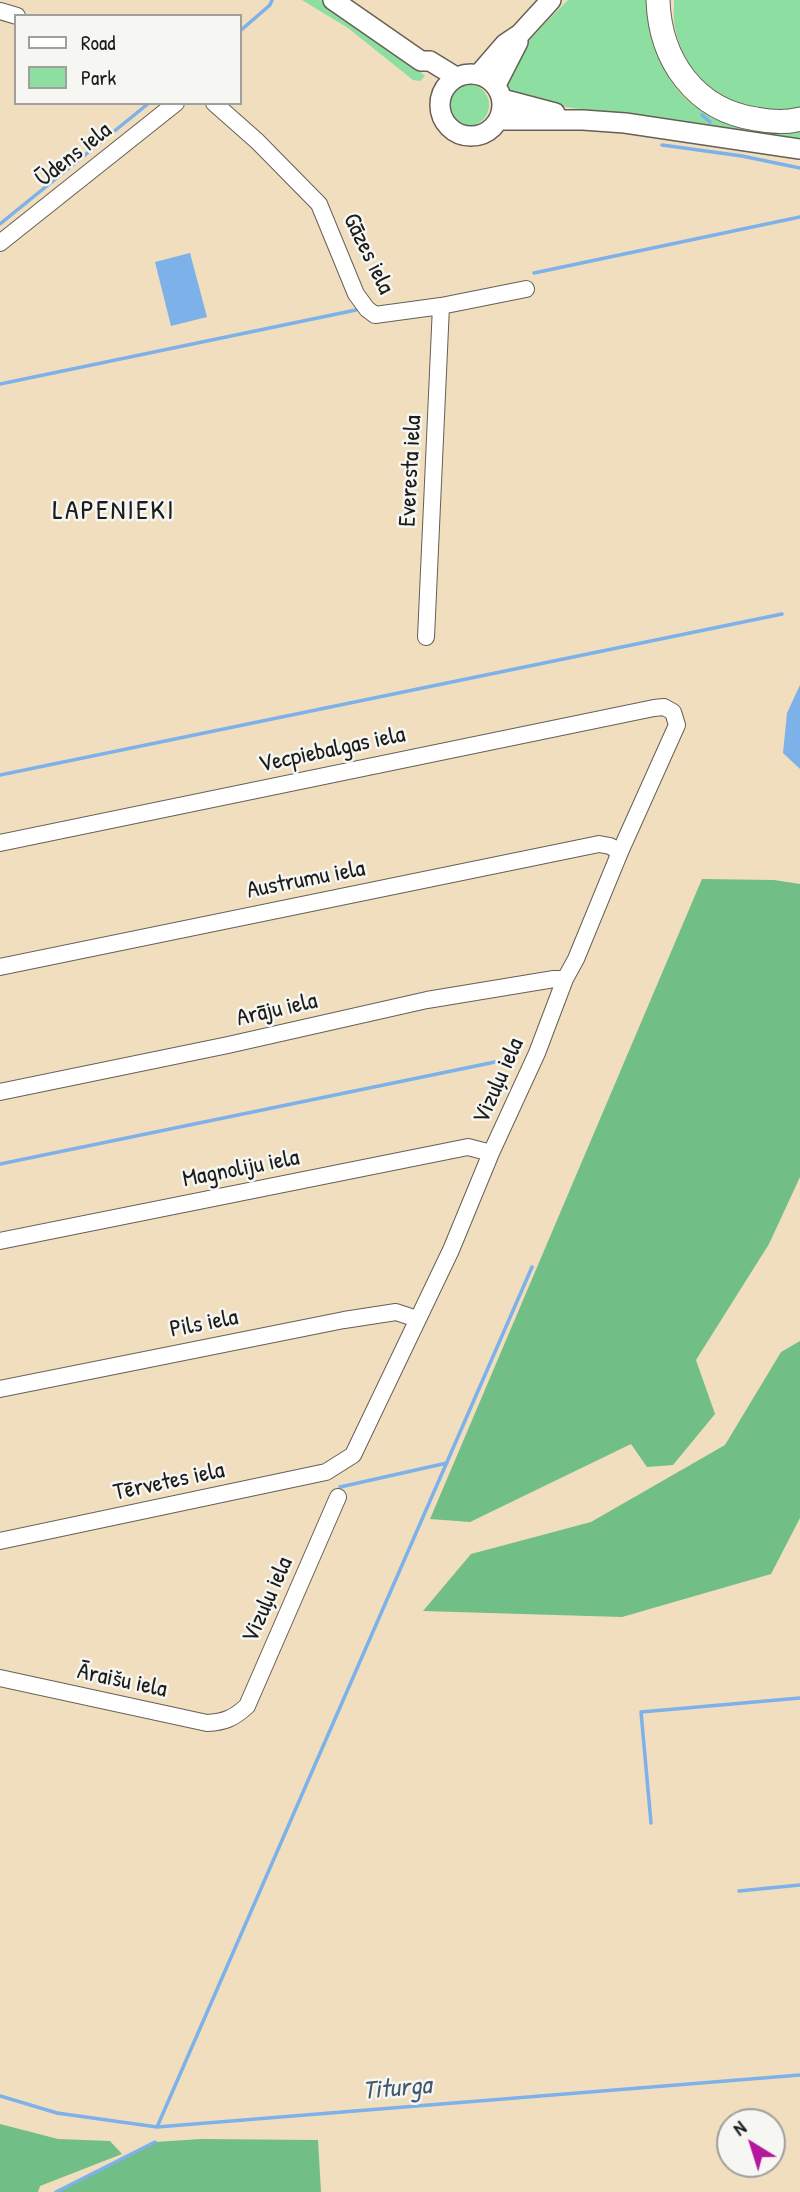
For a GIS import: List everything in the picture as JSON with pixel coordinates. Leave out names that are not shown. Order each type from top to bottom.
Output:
[{"type":"highway","points":[[658,0],[659,22],[669,54],[682,77],[696,91],[720,109],[750,118],[770,122],[800,120]]},
{"type":"main road","points":[[332,0],[421,61],[430,61],[456,77]]},
{"type":"main road","points":[[479,74],[505,44],[520,34],[551,0]]},
{"type":"main road","points":[[421,61],[424,69],[435,80],[441,94],[440,113],[445,123],[463,136],[484,134],[498,120],[502,108],[499,92],[502,69],[516,48],[520,34]]},
{"type":"main road","points":[[441,94],[456,77],[479,74],[499,92],[583,120]]},
{"type":"main road","points":[[498,120],[583,120],[727,137],[800,149]]},
{"type":"street","name":"Ūdens iela","points":[[0,243],[173,105]]},
{"type":"street","name":"Gāzes iela","points":[[216,105],[257,141],[319,204],[356,294],[375,315],[441,306],[526,289]]},
{"type":"street","name":"Everesta iela","points":[[426,638],[441,306]]},
{"type":"street","name":"Vecpiebalgas iela","points":[[0,843],[654,708],[673,712]]},
{"type":"street","name":"Vizuļu iela","points":[[345,1461],[359,1446],[456,1238],[537,1053],[565,979],[677,725],[673,712]]},
{"type":"street","name":"Austrumu iela","points":[[0,967],[599,844],[620,852]]},
{"type":"street","name":"Arāju iela","points":[[0,1092],[228,1045],[426,1000],[565,979]]},
{"type":"street","name":"Magnoliju iela","points":[[0,1241],[468,1147],[491,1153]]},
{"type":"street","name":"Pils iela","points":[[0,1389],[344,1320],[396,1312],[417,1319]]},
{"type":"street","name":"Tērvetes iela","points":[[0,1541],[326,1472],[345,1461]]},
{"type":"street","name":"Vizuļu iela","points":[[234,1717],[247,1706],[338,1497]]},
{"type":"street","name":"Āraišu iela","points":[[0,1678],[206,1723],[223,1722],[234,1717]]},
{"type":"green space","points":[[302,0],[323,0],[341,11],[425,76],[420,81],[413,80],[348,28]]},
{"type":"green space","points":[[568,0],[649,0],[657,50],[671,81],[681,94],[694,105],[715,116],[800,129],[800,141],[532,102],[516,95],[507,87],[513,65],[540,29]]},
{"type":"green space","points":[[674,0],[800,0],[800,108],[773,111],[755,109],[723,96],[709,86],[687,60],[680,45],[674,25]]},
{"type":"green space","points":[[468,84],[483,90],[489,105],[483,120],[468,126],[453,120],[447,105],[453,90]]},
{"type":"green space","points":[[702,879],[774,880],[800,884],[800,1177],[769,1244],[696,1360],[715,1414],[673,1465],[647,1467],[631,1444],[470,1522],[430,1519]]},
{"type":"green space","points":[[800,1341],[800,1518],[771,1574],[622,1617],[423,1611],[471,1554],[591,1522],[725,1445],[781,1352]]},
{"type":"green space","points":[[0,2124],[58,2139],[110,2141],[122,2154],[40,2186],[38,2192],[0,2192]]},
{"type":"green space","points":[[201,2139],[318,2140],[321,2192],[56,2192],[155,2142]]},
{"type":"water","points":[[190,253],[207,317],[171,326],[155,262]]},
{"type":"water","points":[[800,685],[800,769],[783,753],[787,713]]},
{"type":"waterway","points":[[242,29],[270,5],[272,0]]},
{"type":"waterway","points":[[0,224],[147,105]]},
{"type":"waterway","points":[[702,115],[710,122]]},
{"type":"waterway","points":[[662,145],[742,156],[800,168]]},
{"type":"waterway","points":[[534,273],[800,217]]},
{"type":"waterway","points":[[0,384],[356,310]]},
{"type":"waterway","points":[[0,775],[782,614]]},
{"type":"waterway","points":[[0,1164],[500,1061]]},
{"type":"waterway","points":[[157,2127],[532,1267]]},
{"type":"waterway","points":[[340,1487],[447,1463]]},
{"type":"waterway","points":[[651,1823],[641,1712],[800,1698]]},
{"type":"waterway","points":[[739,1891],[800,1885]]},
{"type":"waterway","name":"Titurga","points":[[0,2096],[57,2113],[157,2127],[800,2075]]},
{"type":"waterway","points":[[56,2192],[155,2142]]},
{"type":"district","name":"LAPENIEKI","points":[[114,512]]}]
